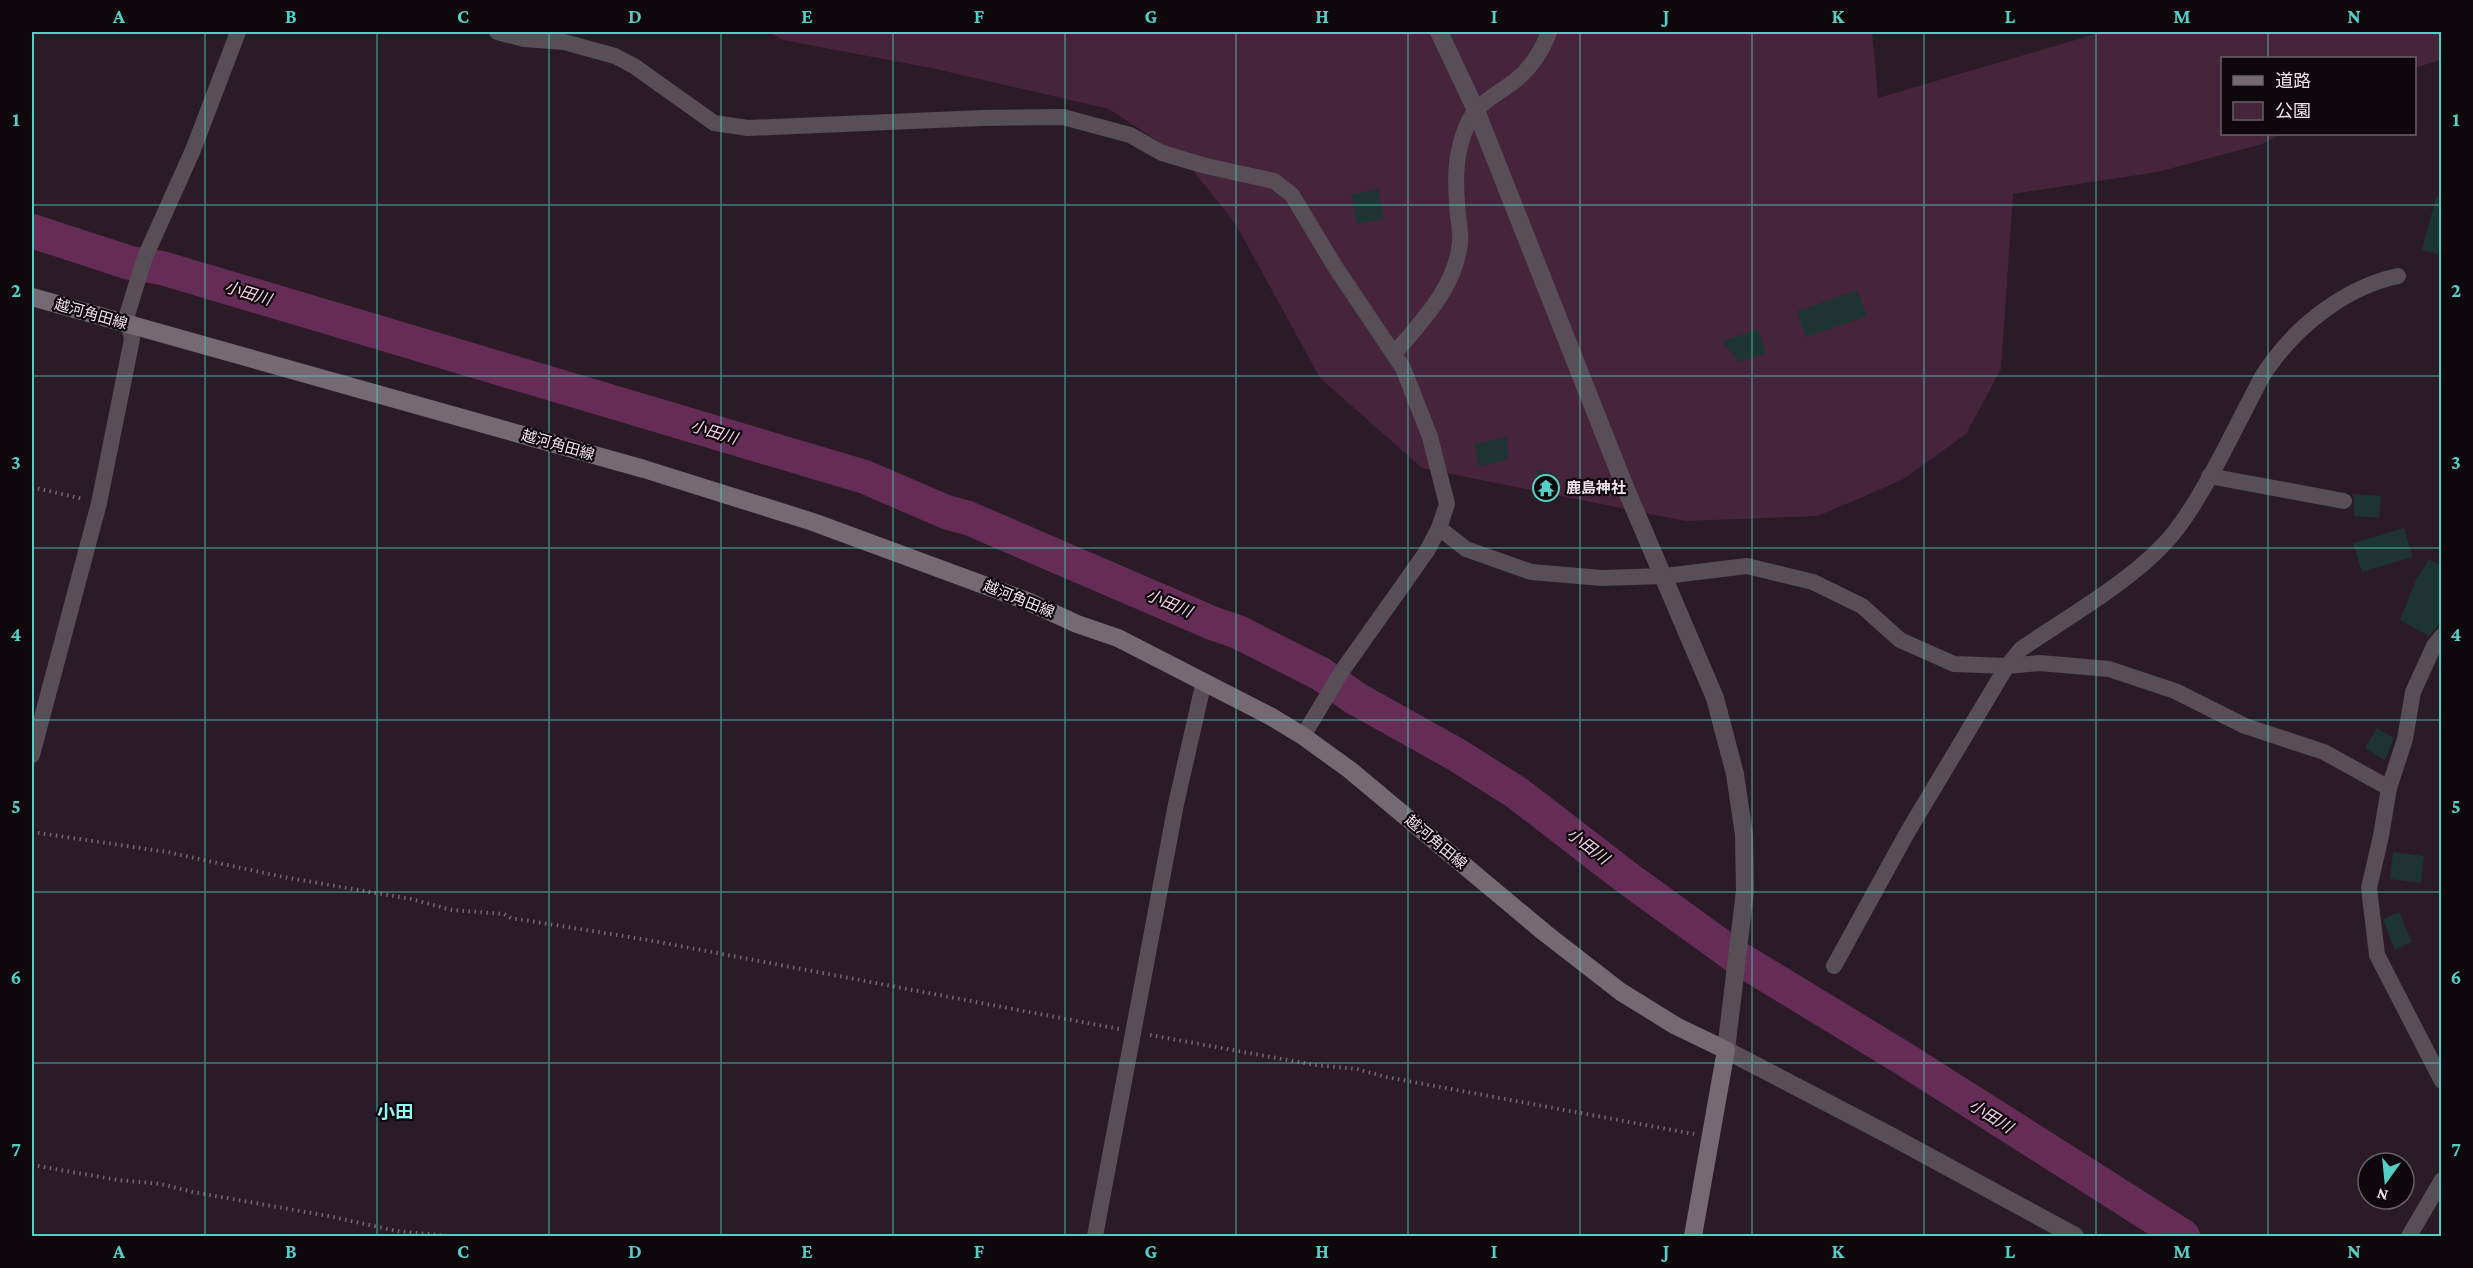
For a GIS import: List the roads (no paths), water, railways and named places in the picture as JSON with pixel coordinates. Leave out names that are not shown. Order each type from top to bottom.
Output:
[{"type":"main road","name":"越河角田線","points":[[32,297],[644,469],[813,522],[1027,601],[1077,624],[1118,638],[1204,681],[1303,736],[1350,770],[1545,933],[1621,992],[1676,1026],[1726,1050]]},
{"type":"main road","points":[[1693,1236],[1726,1050]]},
{"type":"street","points":[[32,755],[99,503],[132,339],[127,315],[145,256],[193,150],[238,32]]},
{"type":"street","points":[[497,32],[524,39],[564,42],[615,56],[634,66],[714,123],[748,128],[982,118],[1063,117],[1130,135],[1162,153],[1274,181],[1292,195],[1334,265],[1403,368],[1430,437],[1447,504],[1439,528],[1427,551],[1342,671],[1303,736]]},
{"type":"street","points":[[1439,32],[1475,108],[1625,487],[1665,576],[1715,698],[1729,753],[1744,835],[1745,891],[1726,1050],[2075,1236]]},
{"type":"street","points":[[1394,354],[1437,302],[1453,271],[1460,242],[1455,180],[1457,151],[1475,108],[1519,78],[1544,46],[1549,32]]},
{"type":"street","points":[[1834,966],[1907,833],[2007,666],[2021,649],[2140,567],[2176,531],[2270,365],[2295,336],[2330,306],[2375,281],[2398,276]]},
{"type":"street","points":[[2209,476],[2344,501]]},
{"type":"street","points":[[1439,528],[1466,549],[1531,572],[1602,578],[1665,576],[1747,566],[1813,582],[1862,606],[1900,640],[1954,664],[2007,666],[2040,663],[2109,669],[2175,691],[2246,726],[2324,752],[2389,788]]},
{"type":"street","points":[[2442,636],[2434,646],[2413,692],[2404,740],[2389,788],[2369,888],[2377,956],[2442,1081]]},
{"type":"street","points":[[1095,1236],[1176,804],[1204,681]]},
{"type":"street","points":[[2409,1236],[2442,1180]]},
{"type":"waterway","name":"小田川","points":[[32,231],[130,263],[162,268],[865,477],[1238,632],[1321,674],[1355,698],[1457,755],[1517,793],[1626,877],[1735,956],[1901,1057],[2183,1236]]},
{"type":"place","name":"鹿島神社","points":[[1546,488]]},
{"type":"district","name":"小田","points":[[395,1112]]}]
